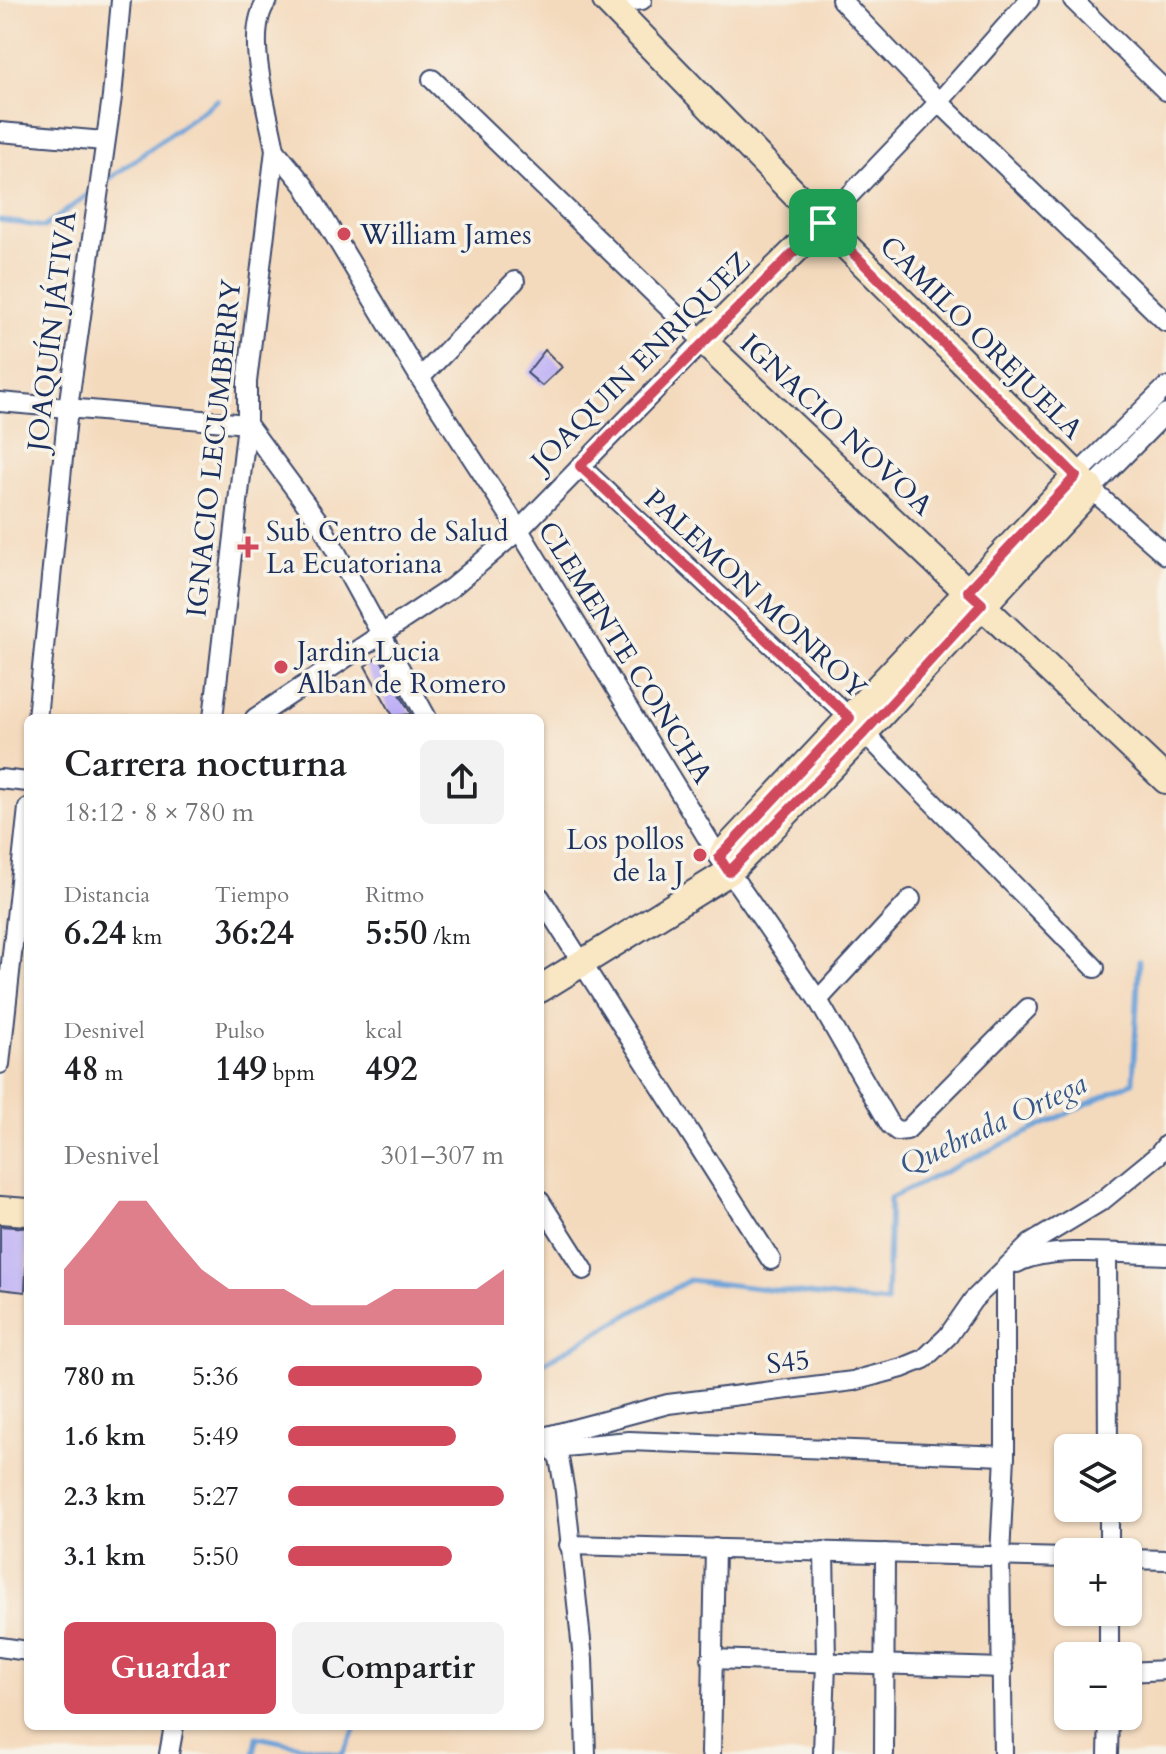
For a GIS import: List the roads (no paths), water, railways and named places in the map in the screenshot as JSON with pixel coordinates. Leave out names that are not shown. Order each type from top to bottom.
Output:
[{"type":"street","name":"JOAQUÍN JÁTIVA","points":[[37,714],[68,408],[121,0]]},
{"type":"street","points":[[268,0],[262,7],[258,31],[262,84],[275,150]]},
{"type":"street","points":[[607,2],[642,0]]},
{"type":"street","points":[[841,0],[939,102],[1166,322]]},
{"type":"street","name":"JOAQUIN ENRIQUEZ","points":[[261,714],[451,588],[519,530],[823,223],[939,102],[1029,0]]},
{"type":"street","points":[[1073,0],[1166,91]]},
{"type":"street","name":"CAMILO OREJUELA","points":[[607,2],[1084,483]]},
{"type":"street","name":"IGNACIO NOVOA","points":[[432,79],[1166,780]]},
{"type":"street","points":[[0,132],[104,141]]},
{"type":"street","name":"IGNACIO LECUMBERRY","points":[[213,714],[247,424],[247,382],[275,150]]},
{"type":"street","name":"CLEMENTE CONCHA","points":[[275,150],[297,173],[420,378],[519,530],[724,865],[818,1000],[890,1125],[897,1131],[907,1130],[1028,1008]]},
{"type":"street","points":[[420,378],[515,281]]},
{"type":"street","points":[[544,985],[578,955],[724,865],[1084,483],[1166,387]]},
{"type":"street","points":[[0,402],[247,424],[322,526],[425,714]]},
{"type":"street","points":[[1084,483],[1166,413]]},
{"type":"street","name":"PALEMON MONROY","points":[[580,466],[857,726],[1095,968]]},
{"type":"street","points":[[1084,483],[1166,555]]},
{"type":"street","points":[[0,779],[24,782]]},
{"type":"street","points":[[0,1064],[24,845]]},
{"type":"street","points":[[818,1000],[911,899]]},
{"type":"street","points":[[544,903],[771,1260]]},
{"type":"street","points":[[544,968],[578,955]]},
{"type":"street","points":[[1003,1754],[1000,1556],[1005,1456],[1005,1271],[1030,1244],[1103,1200],[1166,1145]]},
{"type":"street","points":[[0,1197],[24,1199]]},
{"type":"street","points":[[544,1207],[584,1270]]},
{"type":"street","points":[[0,1210],[24,1212]]},
{"type":"street","points":[[1107,1253],[1108,1434]]},
{"type":"street","points":[[1005,1271],[1036,1255],[1166,1255]]},
{"type":"street","name":"S45","points":[[545,1442],[668,1404],[853,1381],[902,1368],[924,1359],[939,1347],[973,1300],[1005,1271]]},
{"type":"street","points":[[545,1442],[629,1441],[1005,1456]]},
{"type":"street","points":[[545,1442],[561,1466],[583,1659],[586,1754]]},
{"type":"street","points":[[569,1545],[1054,1558]]},
{"type":"street","points":[[711,1754],[715,1548]]},
{"type":"street","points":[[823,1754],[826,1661],[824,1551]]},
{"type":"street","points":[[884,1754],[885,1553]]},
{"type":"street","points":[[1142,1559],[1166,1560]]},
{"type":"street","points":[[0,1647],[24,1650]]},
{"type":"street","points":[[711,1659],[1003,1668]]},
{"type":"street","points":[[1142,1671],[1166,1670]]},
{"type":"street","points":[[169,1754],[173,1730]]},
{"type":"street","points":[[1108,1754],[1109,1730]]},
{"type":"waterway","points":[[105,182],[217,100]]},
{"type":"waterway","points":[[0,220],[44,227],[94,190]]},
{"type":"waterway","name":"Quebrada Ortega","points":[[544,1363],[689,1280],[887,1303],[890,1198],[1133,1082],[1139,961]]},
{"type":"waterway","name":"Quebrada Ortega","points":[[342,1754],[355,1730]]},
{"type":"waterway","name":"Quebrada Ortega","points":[[254,1754],[257,1737],[340,1754]]},
{"type":"place","name":"William James","points":[[344,234]]},
{"type":"place","name":"Sub Centro de Salud La Ecuatoriana","points":[[248,547]]},
{"type":"place","name":"Jardin Lucia Alban de Romero","points":[[281,667]]},
{"type":"place","name":"Los pollos de la J","points":[[700,855]]}]
